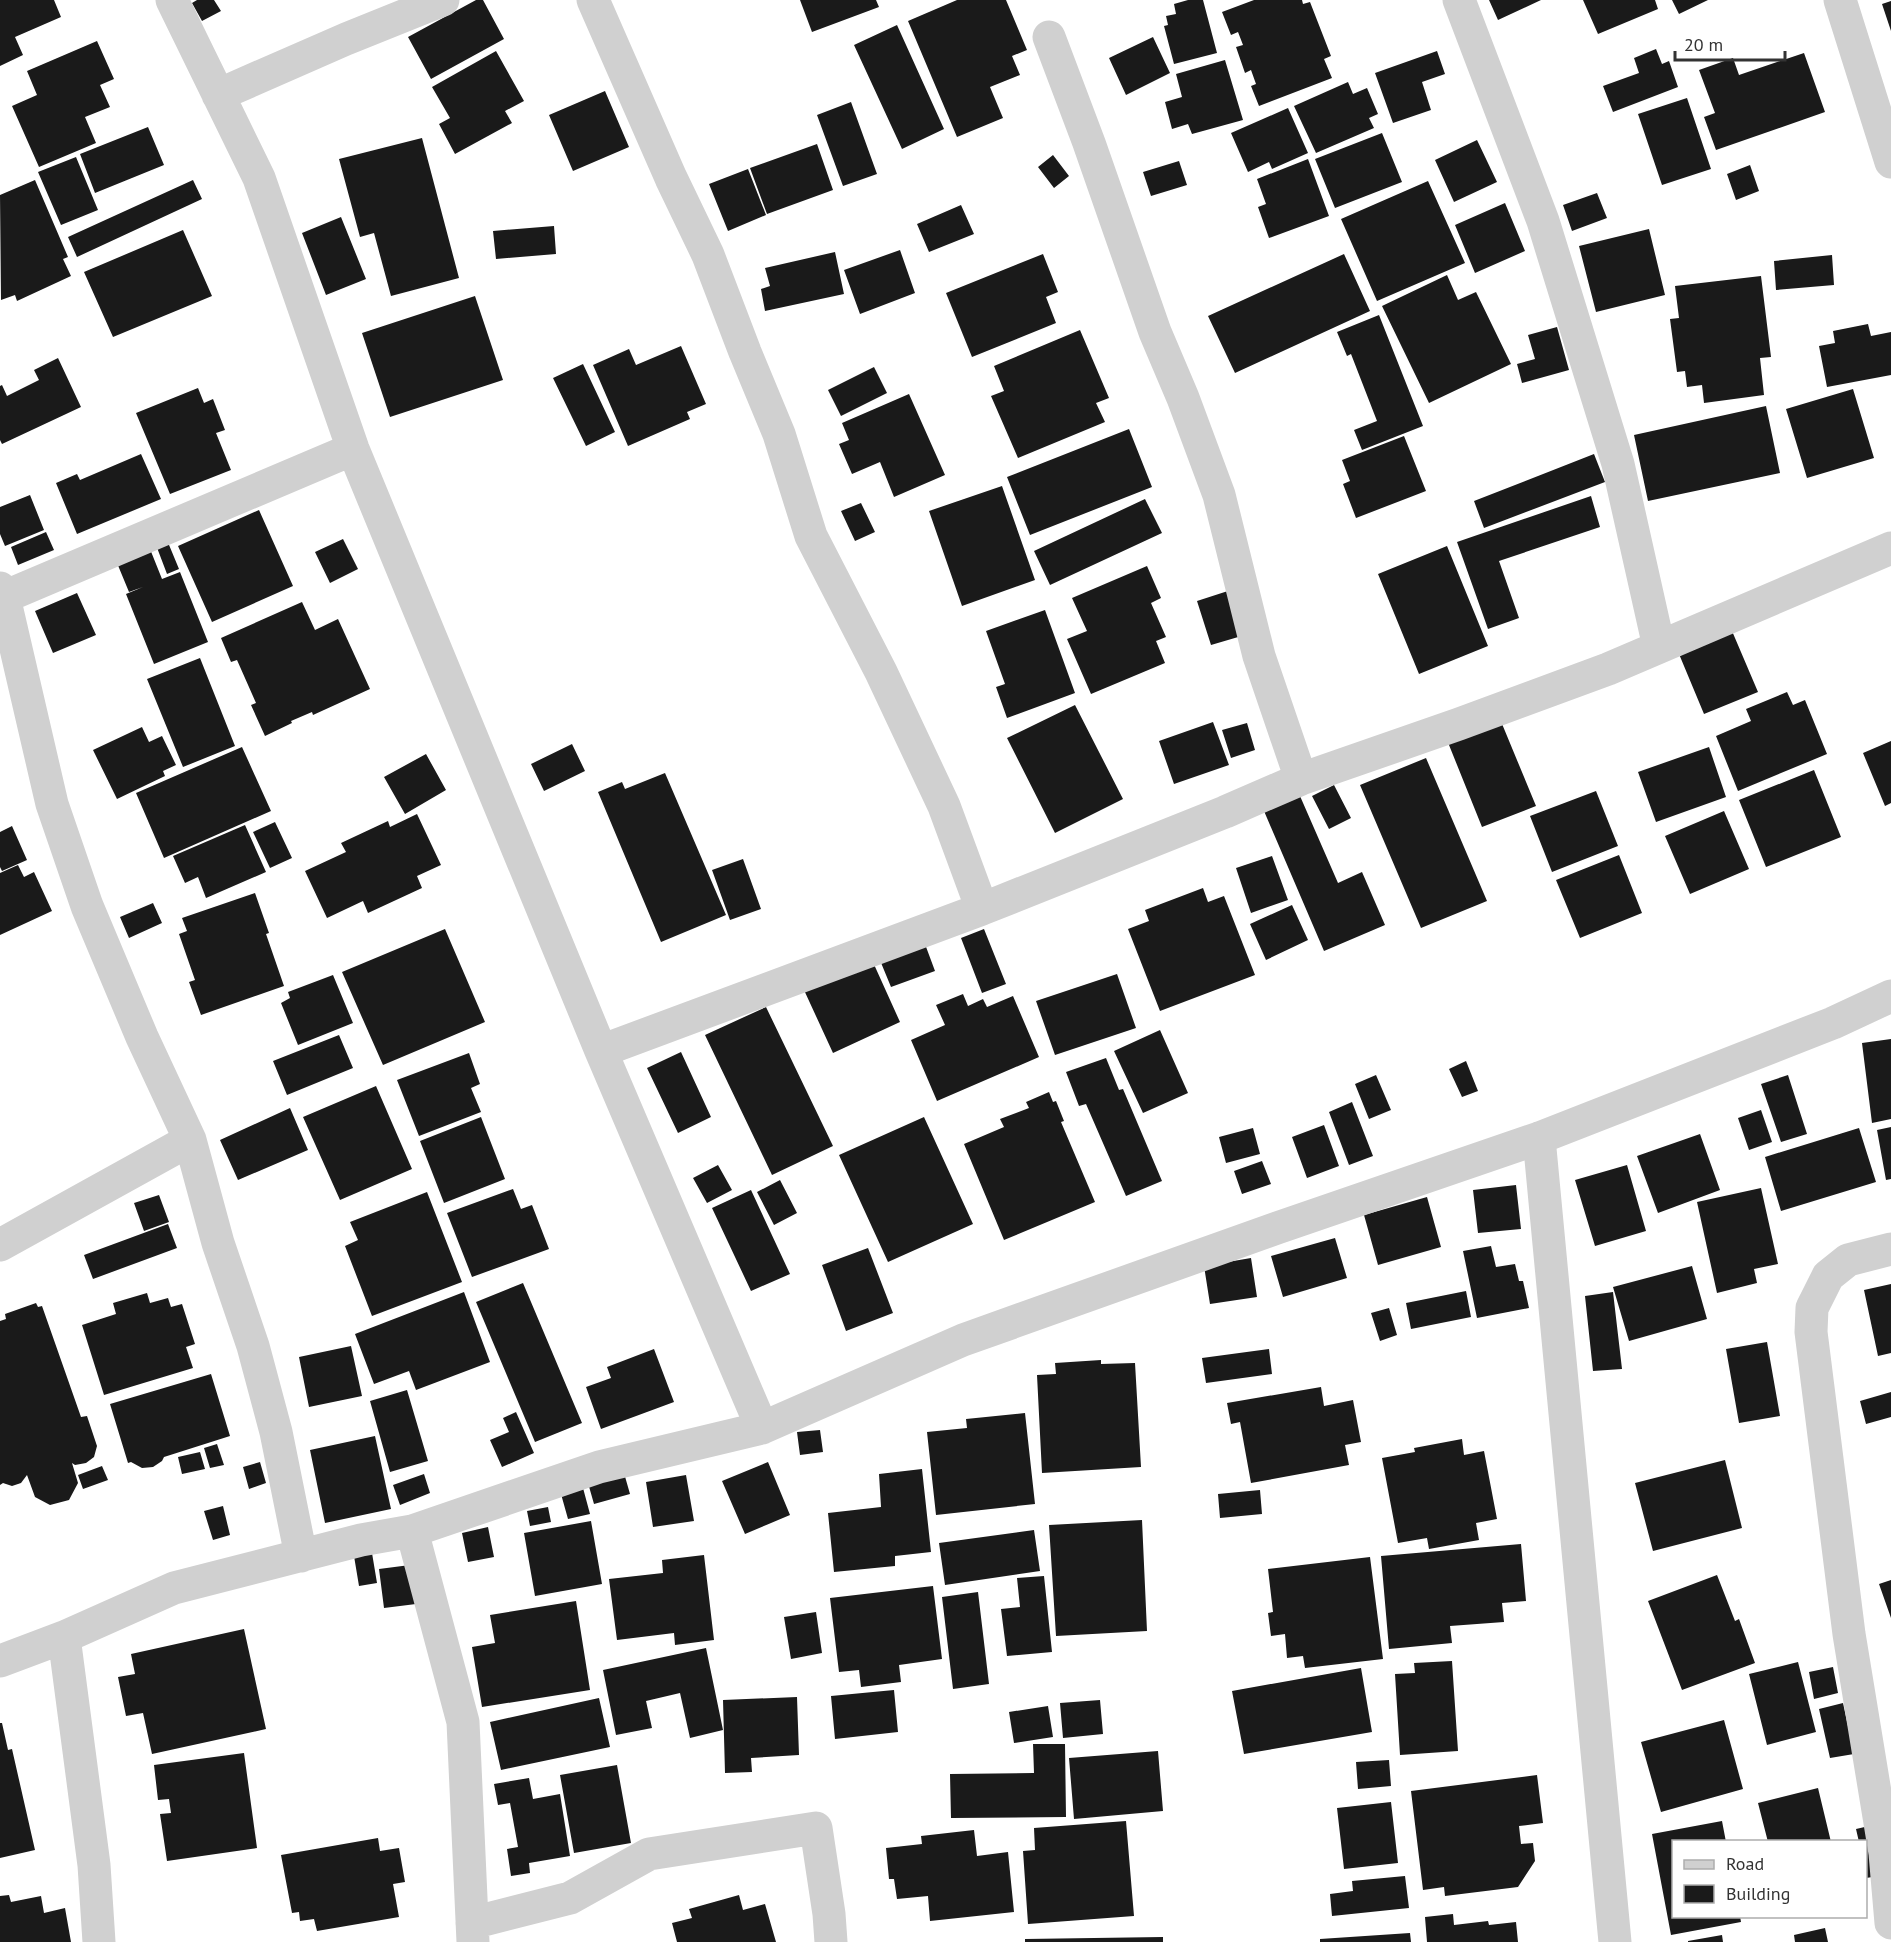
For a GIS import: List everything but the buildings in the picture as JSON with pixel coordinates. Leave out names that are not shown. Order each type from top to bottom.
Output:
[{"type":"street","points":[[172,0],[258,178],[353,449],[601,1051],[762,1428]]},
{"type":"street","points":[[218,94],[442,0]]},
{"type":"street","points":[[593,0],[671,178],[708,255],[744,352],[778,434],[811,536],[881,672],[944,806],[982,909]]},
{"type":"street","points":[[1459,0],[1543,221],[1618,464],[1659,647]]},
{"type":"street","points":[[1840,0],[1891,162]]},
{"type":"street","points":[[1049,37],[1155,332],[1183,398],[1219,495],[1259,656],[1301,779]]},
{"type":"street","points":[[301,1557],[276,1432],[253,1346],[218,1243],[190,1140],[142,1037],[92,917],[52,804],[2,593],[353,449]]},
{"type":"street","points":[[601,1051],[982,909],[1301,779],[1608,669],[1891,548]]},
{"type":"street","points":[[0,1660],[64,1636],[174,1587],[301,1557],[361,1540],[412,1531],[599,1467],[762,1428],[963,1340],[1539,1138],[1833,1023],[1891,996]]},
{"type":"street","points":[[1539,1138],[1616,1942]]},
{"type":"street","points":[[0,1245],[190,1140]]},
{"type":"street","points":[[1891,1249],[1848,1260],[1828,1276],[1812,1308],[1811,1332],[1849,1634],[1886,1853],[1891,1923]]},
{"type":"street","points":[[412,1531],[463,1722],[472,1933],[570,1898],[649,1854],[816,1828],[831,1942]]},
{"type":"street","points":[[64,1636],[94,1865],[99,1942]]}]
